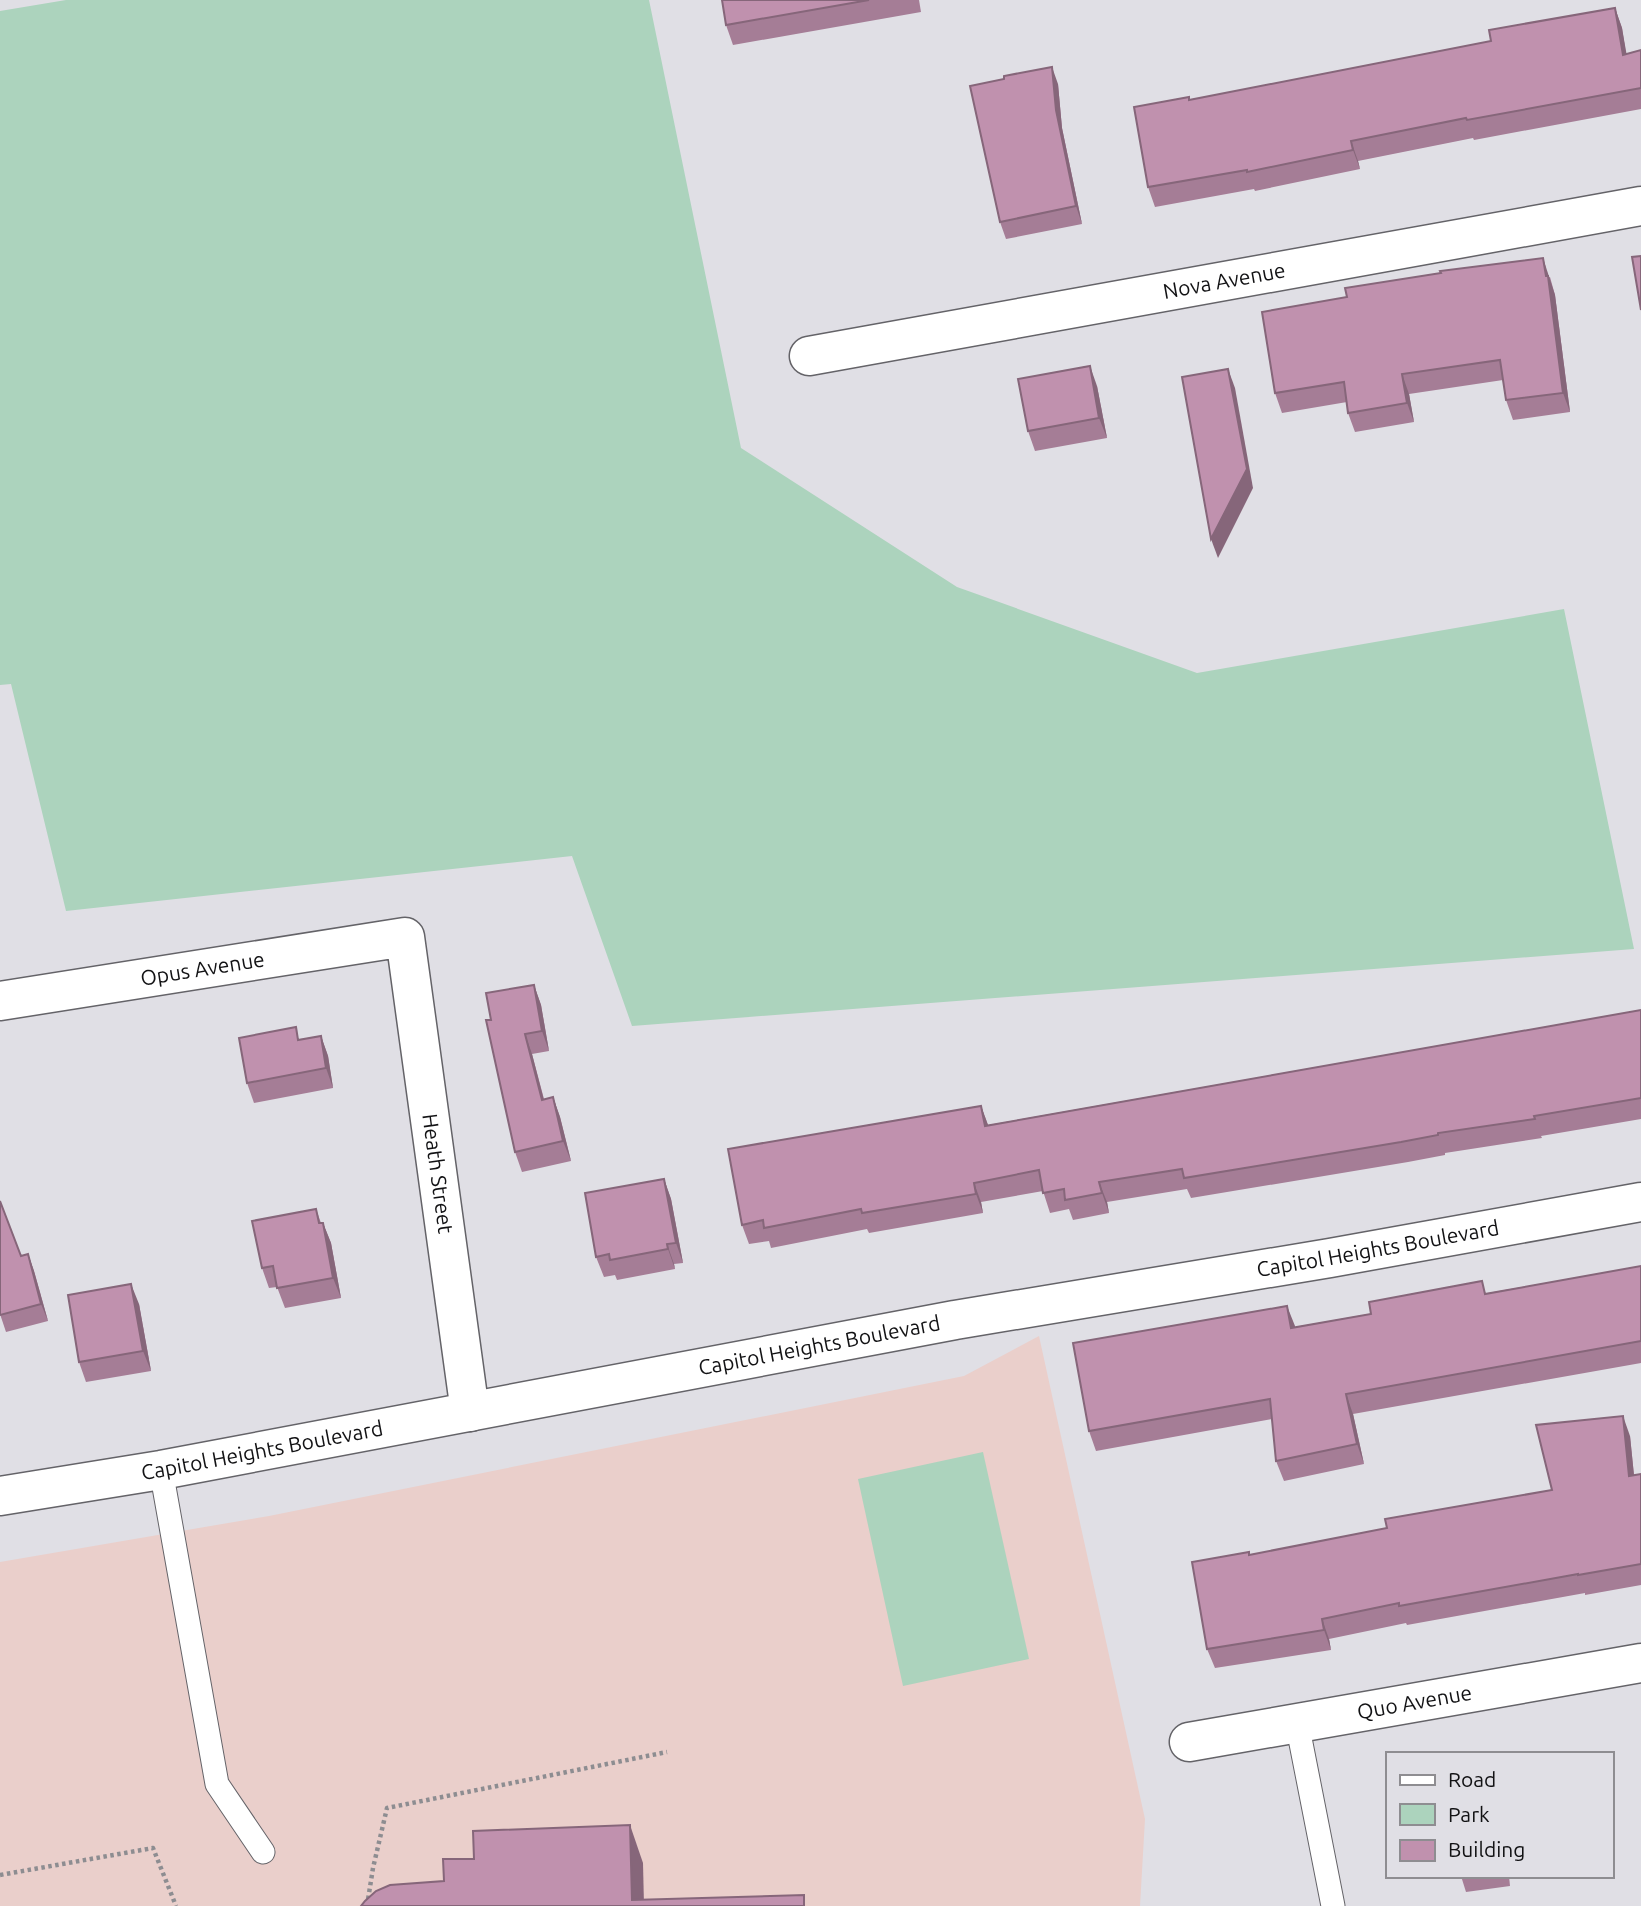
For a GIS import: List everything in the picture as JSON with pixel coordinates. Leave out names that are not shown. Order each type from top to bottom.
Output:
[{"type":"street","name":"Nova Avenue","points":[[809,356],[1641,206]]},
{"type":"street","name":"Opus Avenue","points":[[0,1001],[405,937]]},
{"type":"street","name":"Heath Street","points":[[405,937],[470,1412]]},
{"type":"street","name":"Capitol Heights Boulevard","points":[[0,1496],[161,1470],[956,1320],[1330,1258],[1641,1202]]},
{"type":"street","name":"Quo Avenue","points":[[1189,1742],[1641,1663]]},
{"type":"lane","points":[[161,1470],[217,1784],[263,1852]]},
{"type":"lane","points":[[1297,1723],[1333,1906]]},
{"type":"path","points":[[368,1906],[373,1868],[387,1808],[667,1752]]},
{"type":"path","points":[[0,1875],[153,1849],[176,1906]]},
{"type":"shaded area","points":[[1039,1336],[1145,1819],[1140,1906],[0,1906],[0,1562],[269,1516],[964,1376]]},
{"type":"green space","points":[[66,0],[649,0],[741,448],[957,587],[1197,673],[1564,609],[1634,949],[632,1026],[572,856],[66,911],[11,684],[0,685],[0,11]]},
{"type":"green space","points":[[983,1452],[1029,1659],[903,1686],[858,1479]]},
{"type":"building","points":[[722,0],[869,0],[726,25]]},
{"type":"building","points":[[1615,8],[1623,55],[1641,50],[1641,88],[1351,141],[1353,150],[1247,172],[1148,187],[1134,107],[1189,97],[1189,100],[1491,41],[1489,30]]},
{"type":"building","points":[[1052,67],[1056,110],[1076,206],[1000,222],[970,86]]},
{"type":"building","points":[[1641,256],[1641,310],[1632,257]]},
{"type":"building","points":[[1543,258],[1548,276],[1563,393],[1506,400],[1500,360],[1402,374],[1407,403],[1348,413],[1344,382],[1275,393],[1262,312],[1347,297],[1345,288],[1441,273],[1440,271]]},
{"type":"building","points":[[1090,366],[1099,418],[1028,431],[1018,379]]},
{"type":"building","points":[[1228,369],[1247,469],[1211,539],[1182,377]]},
{"type":"building","points":[[534,985],[542,1031],[525,1034],[542,1100],[553,1097],[563,1141],[515,1152],[486,1020],[491,1020],[486,993]]},
{"type":"building","points":[[1641,1010],[1641,1098],[1534,1116],[1535,1119],[1438,1133],[1401,1142],[1184,1178],[1182,1169],[1099,1182],[1102,1193],[1065,1200],[1064,1189],[1043,1193],[1039,1170],[974,1183],[976,1194],[862,1213],[861,1209],[764,1228],[763,1220],[742,1225],[728,1149],[981,1106],[985,1126]]},
{"type":"building","points":[[296,1027],[298,1040],[321,1036],[326,1068],[247,1083],[239,1038]]},
{"type":"building","points":[[664,1179],[676,1243],[667,1244],[668,1249],[610,1260],[609,1254],[596,1257],[585,1193]]},
{"type":"building","points":[[0,1201],[21,1256],[28,1254],[41,1304],[0,1315]]},
{"type":"building","points":[[316,1209],[319,1223],[323,1223],[333,1278],[277,1288],[273,1266],[262,1268],[252,1221]]},
{"type":"building","points":[[1641,1266],[1641,1341],[1346,1394],[1357,1444],[1276,1461],[1270,1399],[1089,1431],[1073,1343],[1287,1306],[1291,1328],[1371,1314],[1369,1302],[1482,1281],[1485,1294]]},
{"type":"building","points":[[131,1284],[143,1351],[79,1362],[68,1295]]},
{"type":"building","points":[[1623,1416],[1629,1476],[1641,1474],[1641,1564],[1399,1606],[1399,1603],[1322,1619],[1324,1630],[1207,1649],[1192,1562],[1249,1552],[1249,1555],[1387,1528],[1385,1519],[1552,1490],[1536,1425]]},
{"type":"building","points":[[630,1825],[632,1900],[804,1895],[804,1906],[361,1906],[376,1891],[390,1885],[444,1881],[443,1859],[474,1859],[473,1831]]}]
